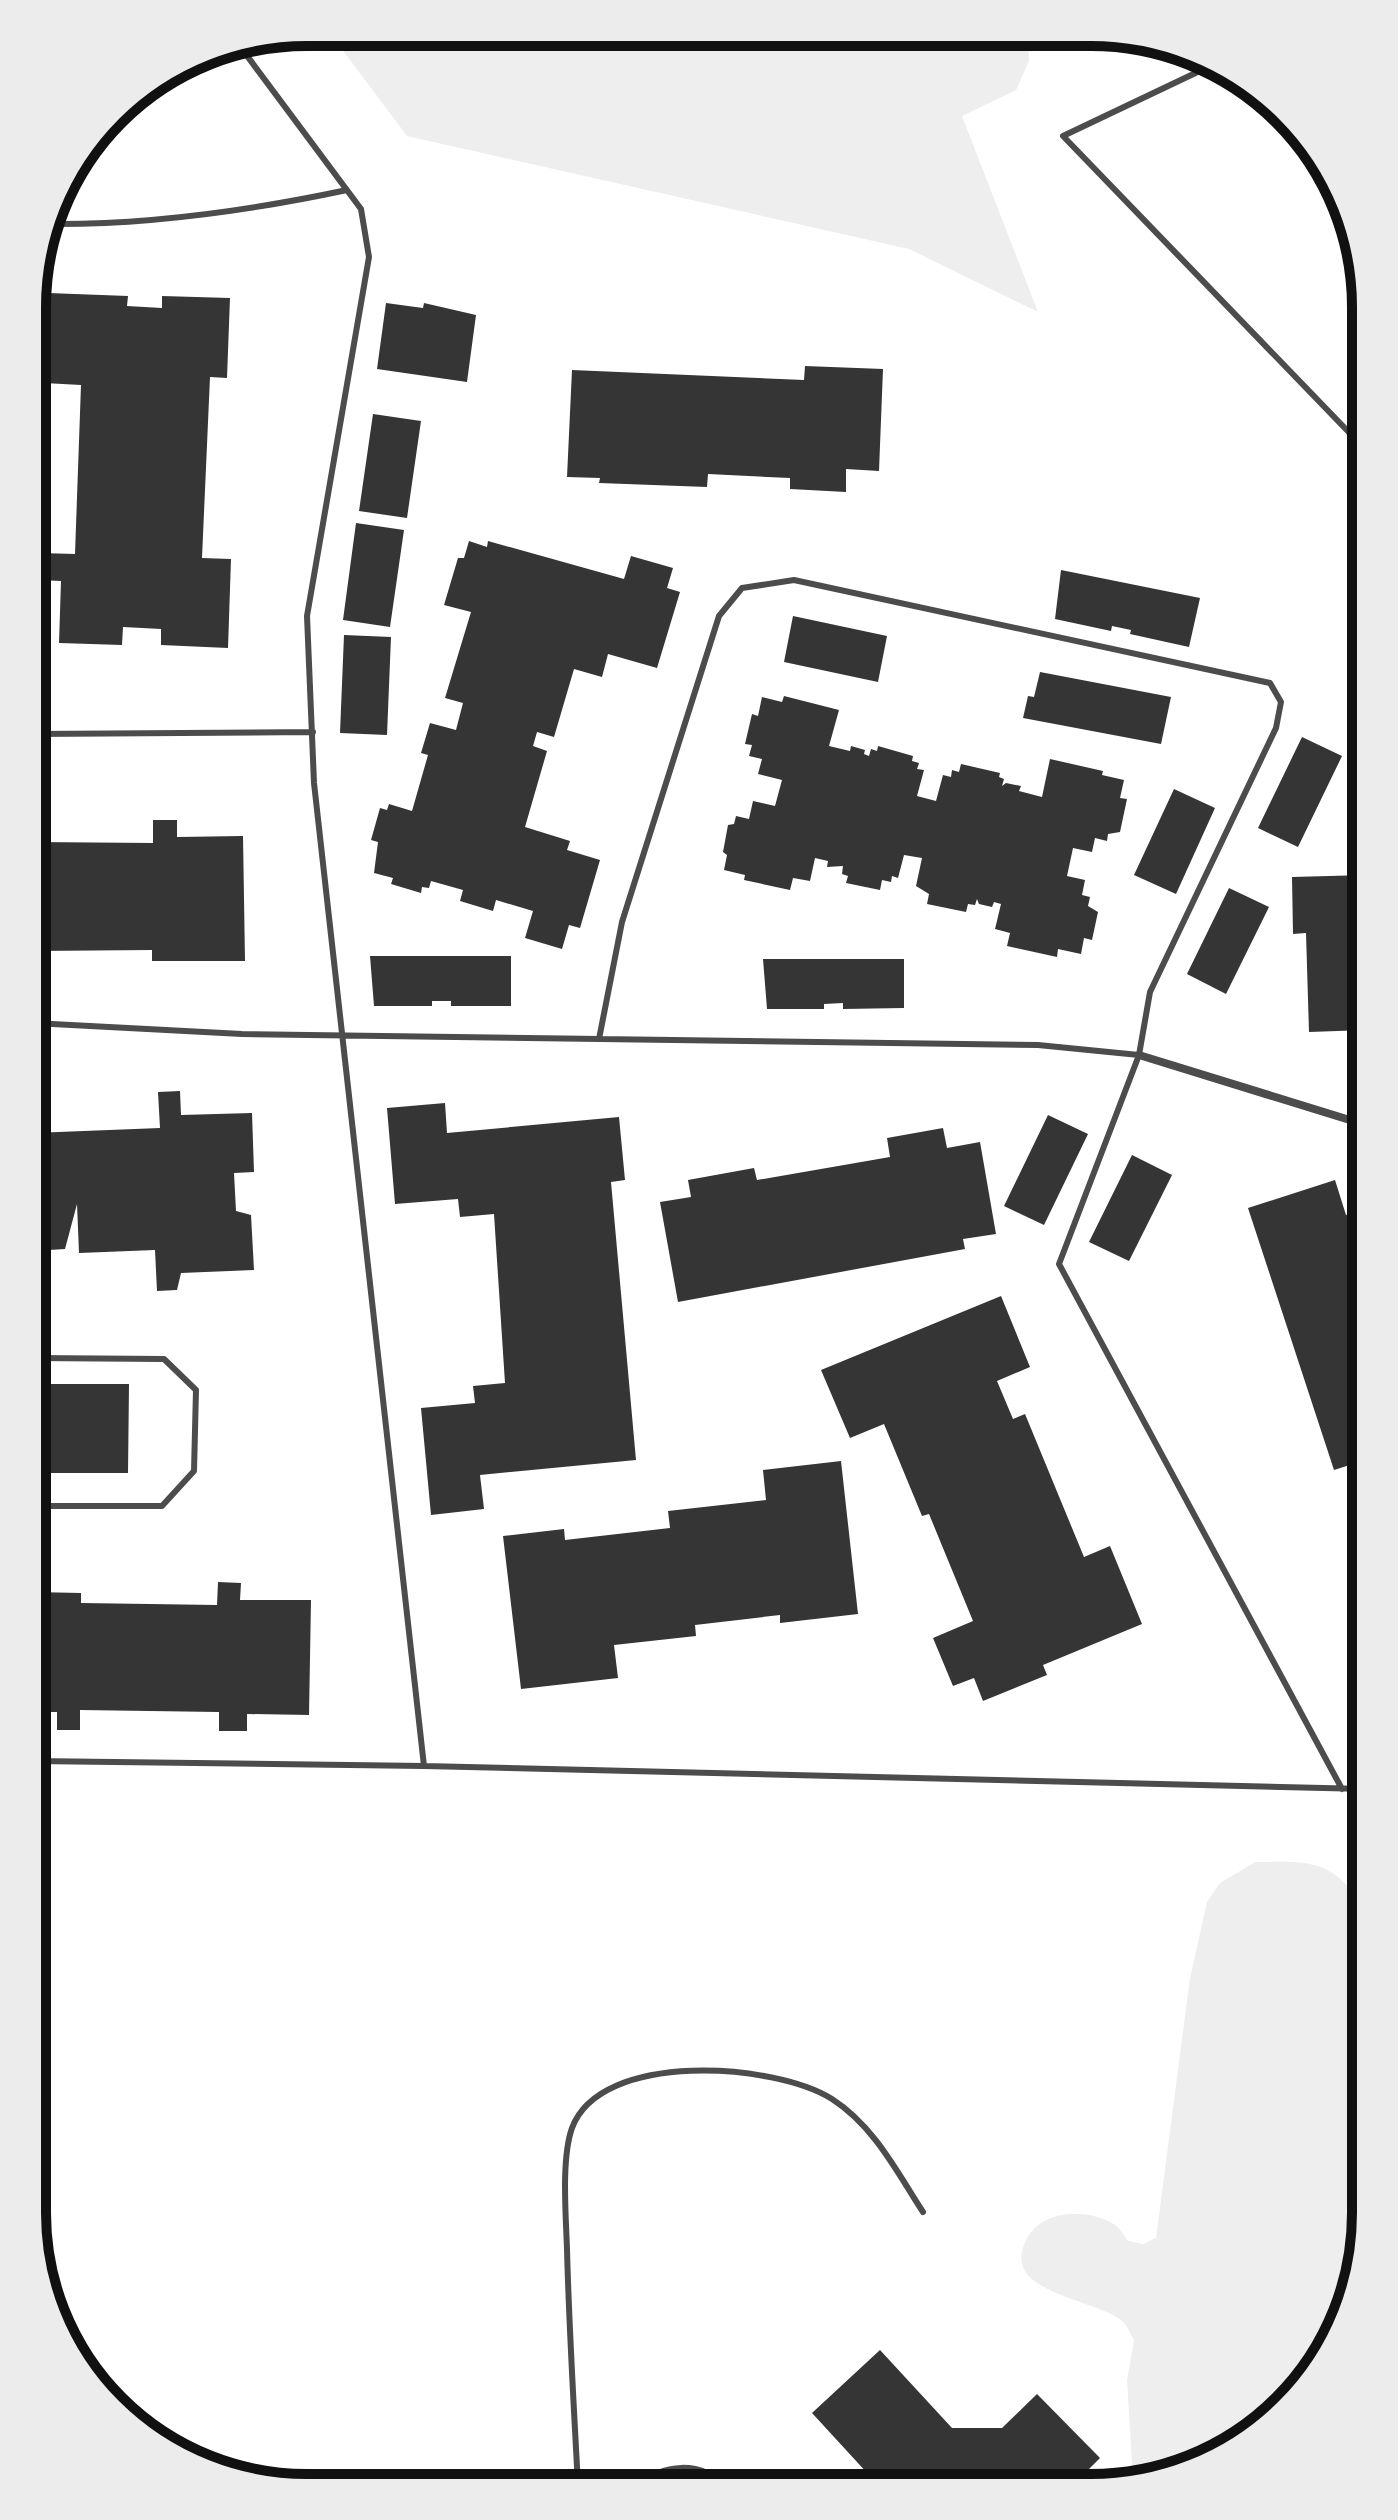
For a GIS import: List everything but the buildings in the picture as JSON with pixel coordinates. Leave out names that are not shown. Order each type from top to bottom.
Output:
[{"type":"street","points":[[1139,1055],[1352,1121]]},
{"type":"lane","points":[[246,54],[361,209],[369,257],[307,616],[314,783],[424,1766]]},
{"type":"lane","points":[[1200,71],[1063,136],[1352,435]]},
{"type":"lane","points":[[60,224],[122,225],[272,206],[347,190]]},
{"type":"lane","points":[[599,1039],[622,922],[719,616],[742,588],[794,580],[1270,683],[1281,702],[1276,728],[1150,992],[1139,1055],[1059,1264],[1342,1789]]},
{"type":"lane","points":[[46,734],[313,732]]},
{"type":"lane","points":[[46,1024],[242,1034],[1038,1045],[1139,1055]]},
{"type":"lane","points":[[46,1358],[164,1359],[196,1390],[194,1471],[162,1506],[46,1506]]},
{"type":"lane","points":[[46,1761],[424,1766],[1351,1789]]},
{"type":"lane","points":[[577,2474],[565,2189],[572,2128],[598,2093],[647,2076],[712,2069],[782,2078],[832,2099],[871,2133],[923,2212]]},
{"type":"lane","points":[[662,2474],[696,2467],[713,2474]]},
{"type":"shaded area","points":[[1028,46],[1029,61],[1016,90],[962,116],[1038,312],[909,249],[407,136],[340,47]]},
{"type":"shaded area","points":[[1255,1862],[1292,1862],[1320,1867],[1344,1882],[1351,1891],[1351,2230],[1347,2264],[1332,2313],[1317,2343],[1298,2372],[1275,2397],[1250,2420],[1206,2447],[1175,2460],[1132,2470],[1127,2380],[1134,2340],[1121,2320],[1037,2283],[1027,2274],[1021,2257],[1033,2230],[1053,2217],[1064,2215],[1101,2218],[1117,2226],[1128,2241],[1143,2244],[1156,2238],[1190,1978],[1207,1902],[1220,1883]]}]
